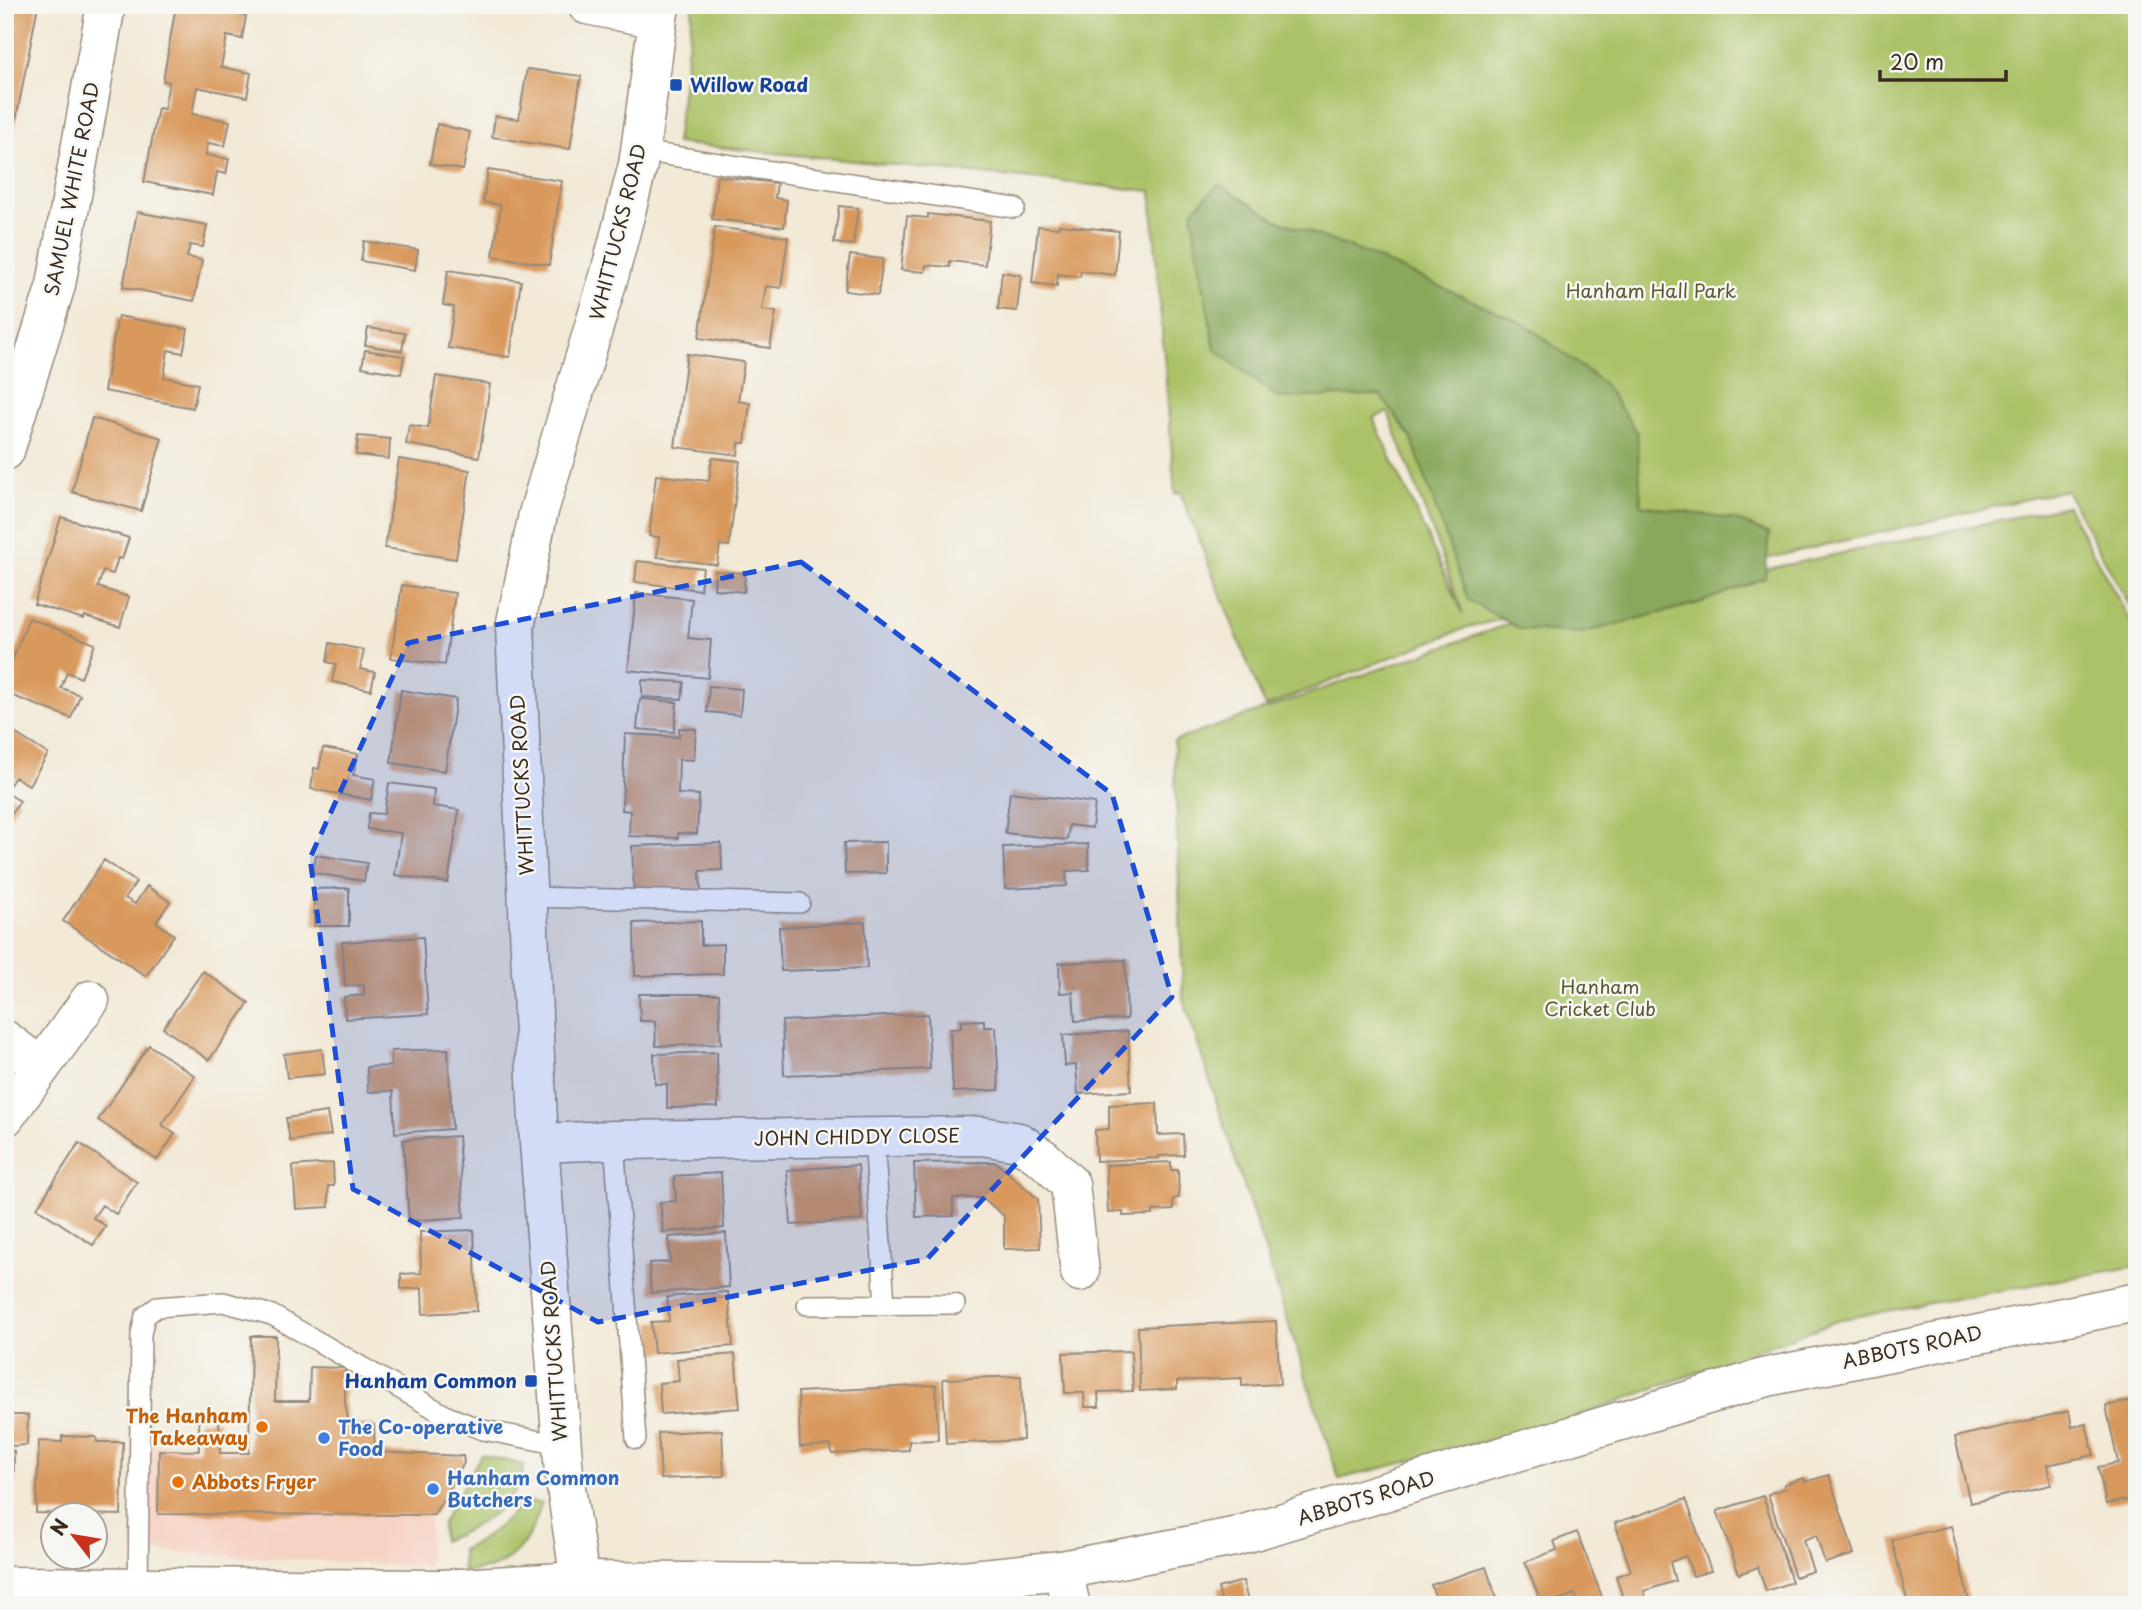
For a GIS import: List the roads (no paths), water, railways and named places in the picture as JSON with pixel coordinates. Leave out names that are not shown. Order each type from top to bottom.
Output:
[{"type":"street","name":"SAMUEL WHITE ROAD","points":[[5,450],[56,285],[106,5]]},
{"type":"street","points":[[587,5],[659,12]]},
{"type":"street","name":"WHITTUCKS ROAD","points":[[584,1593],[564,1474],[538,1143],[515,626],[538,514],[610,273],[640,151],[659,12]]},
{"type":"street","points":[[5,1116],[90,1000]]},
{"type":"street","points":[[5,1040],[41,1067]]},
{"type":"street","name":"JOHN CHIDDY CLOSE","points":[[538,1143],[982,1136],[1019,1142],[1045,1159],[1070,1184],[1080,1272]]},
{"type":"street","name":"ABBOTS ROAD","points":[[5,1586],[442,1589],[584,1593],[921,1584],[1066,1587],[1378,1496],[1767,1377],[2137,1302]]},
{"type":"lane","points":[[640,151],[1014,208]]},
{"type":"lane","points":[[527,897],[800,903]]},
{"type":"lane","points":[[874,1137],[886,1305]]},
{"type":"lane","points":[[614,1140],[636,1439]]},
{"type":"lane","points":[[138,1587],[141,1334],[145,1316],[157,1307],[223,1302],[271,1315],[447,1416],[483,1430],[562,1445]]},
{"type":"lane","points":[[807,1305],[955,1304]]},
{"type":"place","name":"Willow Road","points":[[676,85]]},
{"type":"place","name":"Hanham Common","points":[[531,1381]]},
{"type":"place","name":"The Hanham Takeaway","points":[[262,1427]]},
{"type":"place","name":"The Co-operative Food","points":[[324,1438]]},
{"type":"place","name":"Abbots Fryer","points":[[178,1482]]},
{"type":"place","name":"Hanham Common Butchers","points":[[433,1489]]},
{"type":"park label","name":"Hanham Hall Park","points":[[1651,291]]},
{"type":"park label","name":"Hanham Cricket Club","points":[[1600,998]]}]
